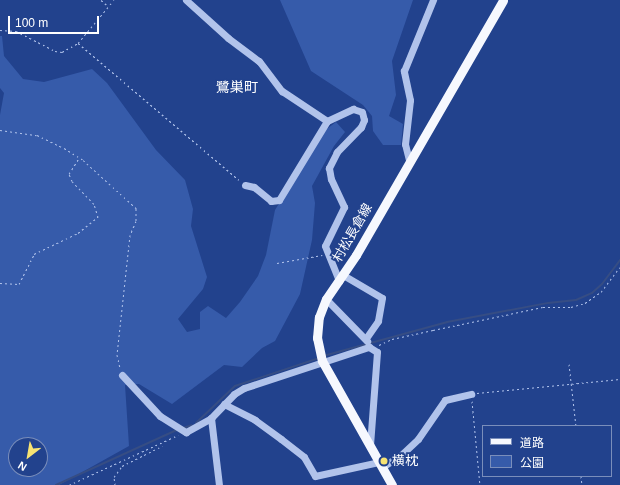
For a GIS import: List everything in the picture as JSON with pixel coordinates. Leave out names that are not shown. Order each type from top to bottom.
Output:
[{"type":"main road","name":"村松長倉線","points":[[392,485],[322,361],[317,326],[326,299],[341,278],[503,0]]},
{"type":"street","points":[[186,0],[228,38],[260,61],[282,91],[327,121]]},
{"type":"street","points":[[409,160],[405,144],[410,100],[404,71],[433,0]]},
{"type":"street","points":[[245,185],[254,187],[271,201],[279,200],[327,121],[353,109],[362,112],[364,120],[361,127],[337,152],[329,168],[331,179],[344,207],[326,241],[326,254],[341,278],[382,298],[378,321],[366,338]]},
{"type":"street","points":[[326,299],[366,338],[369,347],[377,352],[370,446]]},
{"type":"street","points":[[122,375],[160,416],[186,432],[211,418],[224,404],[244,388],[322,361],[369,347]]},
{"type":"street","points":[[224,404],[255,420],[304,457],[314,476],[380,465],[418,439],[445,400],[471,394]]},
{"type":"street","points":[[211,418],[219,485]]},
{"type":"path","points":[[101,0],[109,7]]},
{"type":"path","points":[[0,30],[16,31],[59,53],[78,43],[114,0]]},
{"type":"path","points":[[78,43],[245,185]]},
{"type":"path","points":[[0,130],[37,135],[79,157],[136,208],[137,213],[130,235],[118,348],[122,375]]},
{"type":"path","points":[[0,283],[19,284],[34,254],[78,233],[98,217],[94,204],[72,181],[69,174],[79,157]]},
{"type":"path","points":[[277,263],[326,254]]},
{"type":"path","points":[[369,347],[433,330],[543,308],[571,307],[585,303],[601,292],[620,267]]},
{"type":"path","points":[[569,364],[576,425]]},
{"type":"path","points":[[480,485],[471,394],[620,378]]},
{"type":"path","points":[[69,485],[157,443],[186,432]]},
{"type":"path","points":[[115,485],[114,477],[122,466],[162,446]]},
{"type":"green space","points":[[280,0],[413,0],[392,61],[396,95],[389,116],[403,124],[401,145],[383,145],[373,131],[372,116],[363,105],[311,71]]},
{"type":"green space","points":[[0,36],[2,36],[4,56],[23,79],[44,82],[92,69],[107,83],[156,150],[185,180],[193,209],[191,226],[207,277],[203,289],[178,319],[187,332],[200,329],[200,312],[208,306],[226,318],[240,302],[258,276],[266,255],[275,210],[324,131],[336,122],[345,132],[334,146],[312,186],[315,203],[312,240],[300,294],[275,341],[262,348],[242,367],[224,365],[172,404],[139,384],[125,385],[129,446],[59,485],[0,485],[0,115],[4,93],[0,88]]},
{"type":"waterway","points":[[323,356],[447,322],[548,303],[576,300],[592,293],[602,284],[620,260]]},
{"type":"waterway","points":[[196,423],[235,386],[319,358]]},
{"type":"waterway","points":[[183,428],[192,425]]},
{"type":"waterway","points":[[56,485],[179,429]]},
{"type":"place","name":"横枕","points":[[384,461]]},
{"type":"district","name":"鷺巣町","points":[[237,87]]}]
